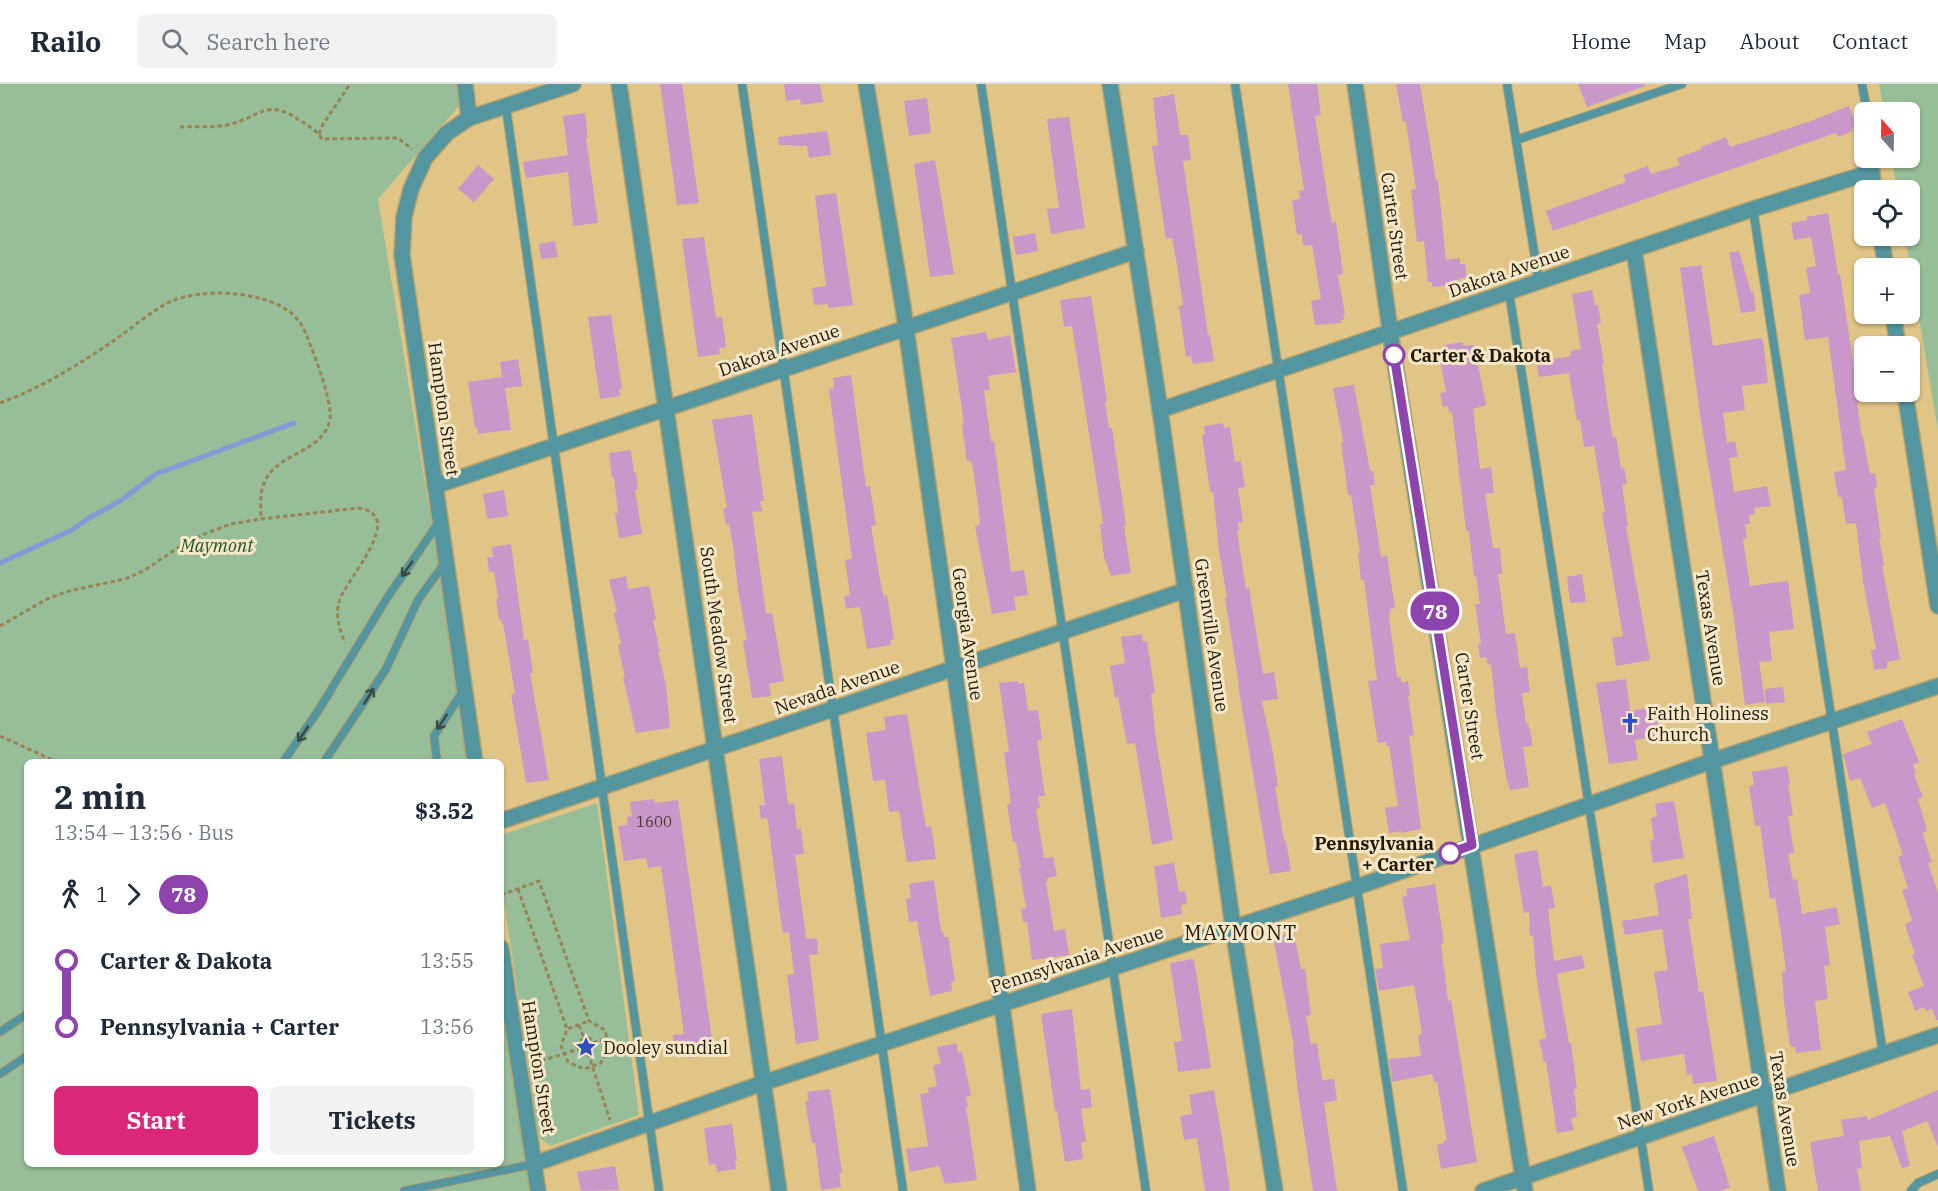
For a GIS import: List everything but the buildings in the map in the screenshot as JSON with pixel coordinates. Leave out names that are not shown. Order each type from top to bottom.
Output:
[{"type":"street","points":[[465,84],[469,118]]},
{"type":"street","name":"Hampton Street","points":[[475,759],[402,255],[404,217],[411,189],[425,158],[447,133],[469,118],[573,84]]},
{"type":"street","name":"South Meadow Street","points":[[619,84],[779,1191]]},
{"type":"street","name":"Georgia Avenue","points":[[866,84],[906,328],[1028,1191]]},
{"type":"street","name":"Greenville Avenue","points":[[1110,84],[1160,410],[1233,927],[1275,1191]]},
{"type":"street","name":"Carter Street","points":[[1355,84],[1391,332],[1524,1184]]},
{"type":"street","name":"Dakota Avenue","points":[[1160,410],[1634,250],[1866,168]]},
{"type":"street","name":"Texas Avenue","points":[[1634,250],[1778,1191]]},
{"type":"street","name":"Dakota Avenue","points":[[435,486],[1136,251]]},
{"type":"street","points":[[1907,402],[1938,606]]},
{"type":"street","name":"Nevada Avenue","points":[[504,820],[1186,590]]},
{"type":"street","name":"Pennsylvania Avenue","points":[[534,1164],[763,1083],[1357,887],[1712,761],[1938,686]]},
{"type":"street","name":"Hampton Street","points":[[504,967],[538,1191]]},
{"type":"street","name":"New York Avenue","points":[[1484,1191],[1524,1184],[1640,1137],[1938,1035]]},
{"type":"lane","points":[[742,84],[903,1191]]},
{"type":"lane","points":[[981,84],[1146,1191]]},
{"type":"lane","points":[[1235,84],[1403,1191]]},
{"type":"lane","points":[[1507,84],[1539,282]]},
{"type":"lane","points":[[1516,140],[1682,84]]},
{"type":"lane","points":[[1862,84],[1866,102]]},
{"type":"lane","points":[[506,107],[659,1191]]},
{"type":"lane","points":[[1753,209],[1883,1054]]},
{"type":"lane","points":[[1509,292],[1649,1191]]},
{"type":"lane","points":[[285,759],[439,520]]},
{"type":"lane","points":[[326,759],[386,669],[418,600],[447,560]]},
{"type":"lane","points":[[437,759],[434,736],[465,687]]},
{"type":"lane","points":[[0,1032],[24,1016]]},
{"type":"lane","points":[[0,1074],[24,1058]]},
{"type":"lane","points":[[404,1191],[465,1179],[498,1168],[534,1164]]},
{"type":"lane","points":[[1911,1191],[1918,1183],[1938,1174]]},
{"type":"path","points":[[319,134],[323,124],[350,84]]},
{"type":"path","points":[[180,127],[224,125],[270,108],[282,110],[319,134],[322,139],[398,138],[413,150]]},
{"type":"path","points":[[0,403],[56,376],[95,353],[172,301],[211,292],[271,302],[288,310],[306,334],[321,371],[330,419],[325,432],[316,442],[270,472],[263,486],[261,519]]},
{"type":"path","points":[[0,626],[47,599],[69,591],[124,579],[145,570],[185,543],[231,524],[358,508],[370,511],[377,518],[379,532],[339,602],[337,612],[340,633],[351,656]]},
{"type":"path","points":[[0,736],[50,759]]},
{"type":"path","points":[[504,893],[518,888],[539,881],[589,1021],[604,1030],[607,1038],[609,1047],[601,1064],[584,1069],[568,1062],[561,1046],[567,1029],[518,888]]},
{"type":"path","points":[[567,1029],[589,1021]]},
{"type":"path","points":[[579,1025],[584,1038]]},
{"type":"path","points":[[520,1067],[579,1049],[588,1053],[593,1050],[593,1043],[589,1038],[584,1038],[579,1042],[579,1049]]},
{"type":"path","points":[[593,1043],[607,1038]]},
{"type":"path","points":[[588,1053],[610,1121]]},
{"type":"green space","name":"Maymont","points":[[0,84],[464,84],[466,98],[378,199],[471,759],[24,759],[24,1167],[504,1167],[504,964],[541,1191],[0,1191]]},
{"type":"green space","points":[[1879,84],[1938,84],[1938,430],[1920,324],[1920,258],[1909,258],[1907,246],[1920,246],[1920,180],[1895,180],[1894,168],[1920,168],[1920,102],[1882,102]]},
{"type":"green space","points":[[597,803],[639,1115],[550,1146],[540,1138],[538,1131],[504,900],[504,834]]},
{"type":"waterway","points":[[0,563],[72,530],[120,501],[156,474],[294,423]]},
{"type":"bus line","name":"78","points":[[1394,355],[1472,845],[1450,853]]},
{"type":"place","name":"Carter & Dakota","points":[[1394,355]]},
{"type":"place","name":"Faith Holiness Church","points":[[1630,723]]},
{"type":"place","name":"Pennsylvania + Carter","points":[[1450,853]]},
{"type":"place","name":"Dooley sundial","points":[[586,1047]]},
{"type":"district","name":"MAYMONT","points":[[1241,932]]}]
